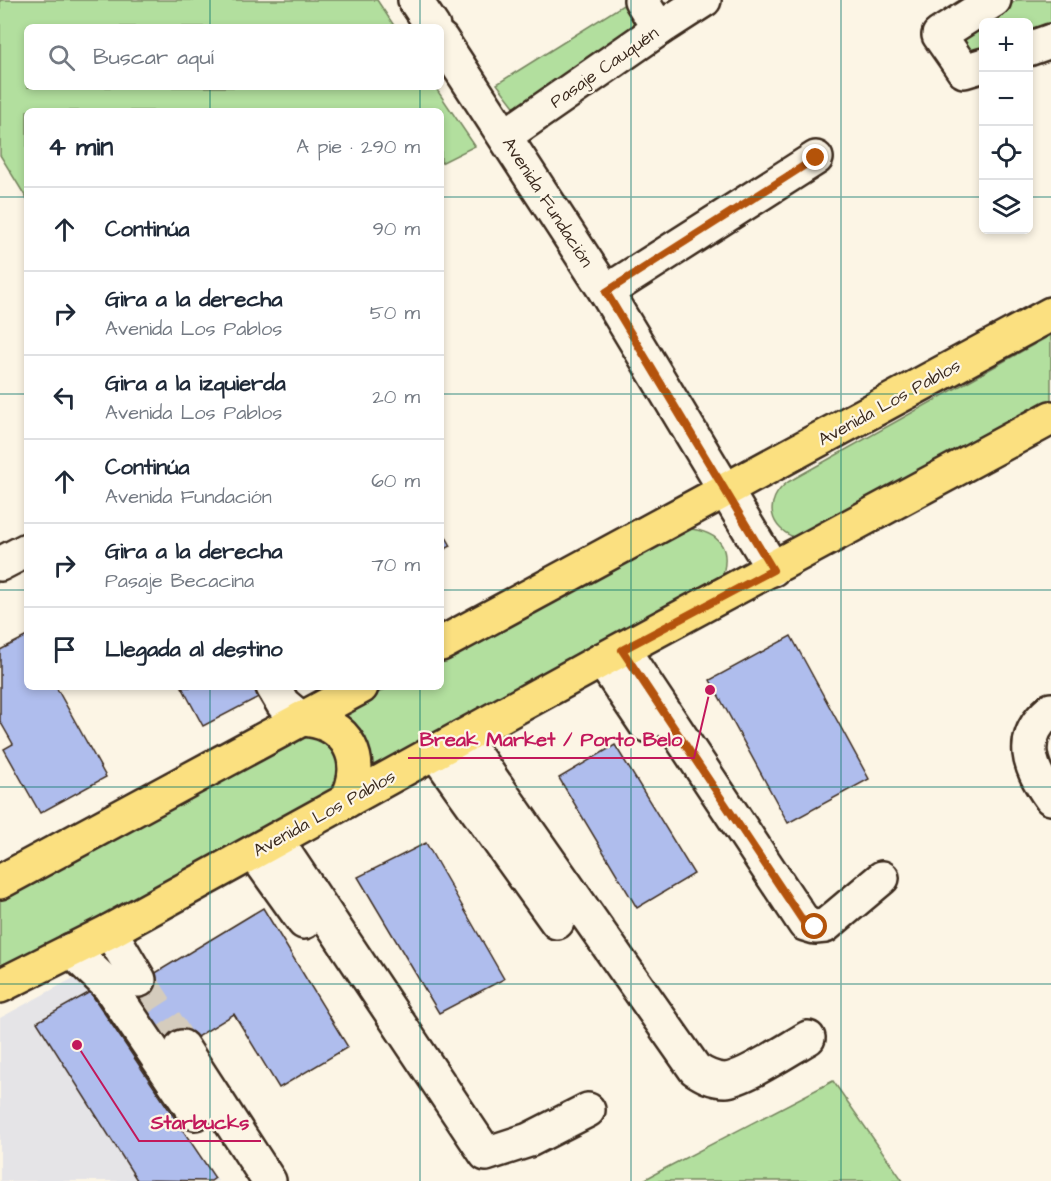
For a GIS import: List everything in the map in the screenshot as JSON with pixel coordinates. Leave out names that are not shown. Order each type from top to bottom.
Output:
[{"type":"main road","name":"Avenida Los Pablos","points":[[444,642],[1051,314]]},
{"type":"main road","name":"Avenida Los Pablos","points":[[0,986],[110,931],[612,655],[1051,418]]},
{"type":"main road","points":[[0,882],[355,690]]},
{"type":"main road","points":[[301,719],[325,723],[339,733],[351,747],[356,769],[352,791],[346,801]]},
{"type":"street","points":[[416,0],[431,24]]},
{"type":"street","points":[[641,0],[659,28]]},
{"type":"street","name":"Pasaje Cauquén","points":[[505,136],[659,28],[704,0]]},
{"type":"street","points":[[979,66],[964,71],[939,35],[994,0]]},
{"type":"street","points":[[1033,48],[1051,41]]},
{"type":"street","name":"Avenida Fundación","points":[[444,44],[606,292],[726,490]]},
{"type":"street","points":[[606,292],[816,158]]},
{"type":"street","points":[[726,490],[773,570]]},
{"type":"street","points":[[0,564],[24,551]]},
{"type":"street","points":[[612,655],[646,725]]},
{"type":"street","points":[[612,655],[805,924],[815,927],[825,926],[882,878]]},
{"type":"street","points":[[275,690],[283,704],[301,719]]},
{"type":"street","points":[[1051,710],[1035,729],[1030,752],[1031,765],[1036,777],[1051,798]]},
{"type":"street","points":[[448,745],[557,922]]},
{"type":"street","points":[[448,745],[695,1069],[715,1079],[736,1078],[808,1038]]},
{"type":"street","points":[[265,846],[327,956]]},
{"type":"street","points":[[265,846],[486,1154],[529,1140],[588,1110]]},
{"type":"street","points":[[110,931],[138,980]]},
{"type":"street","points":[[71,950],[109,986],[195,1113]]},
{"type":"street","points":[[182,1047],[269,1181]]},
{"type":"shaded area","points":[[81,974],[90,992],[218,1181],[0,1181],[0,1018]]},
{"type":"green space","points":[[0,0],[377,0],[393,24],[24,24],[24,90],[437,90],[475,146],[444,162],[444,108],[24,108],[24,194],[0,155]]},
{"type":"green space","points":[[631,0],[643,24],[516,109],[497,84]]},
{"type":"green space","points":[[1017,0],[1051,0],[1051,26],[1033,33],[1033,18],[990,18]]},
{"type":"green space","points":[[979,26],[979,52],[973,54],[964,48],[963,36]]},
{"type":"green space","points":[[1051,335],[1051,407],[799,539],[789,535],[775,522],[772,506],[780,489],[788,482]]},
{"type":"green space","points":[[685,528],[709,534],[722,545],[725,563],[719,586],[0,976],[0,895],[383,690],[444,690],[444,657]]},
{"type":"green space","points":[[833,1081],[903,1181],[642,1181],[662,1170]]},
{"type":"building","points":[[444,533],[451,546],[444,550]]},
{"type":"building","points":[[791,636],[869,779],[788,823],[710,680]]},
{"type":"building","points":[[24,638],[24,690],[58,690],[106,777],[40,813],[4,749],[13,744],[0,721],[0,650]]},
{"type":"building","points":[[184,690],[267,690],[268,692],[203,726]]},
{"type":"building","points":[[615,745],[694,874],[637,908],[559,778]]},
{"type":"building","points":[[426,843],[504,979],[439,1013],[358,877]]},
{"type":"building","points":[[263,908],[348,1047],[279,1088],[234,1014],[166,1056],[124,992]]},
{"type":"building","points":[[90,992],[215,1178],[211,1181],[137,1180],[37,1022]]},
{"type":"tunnel","points":[[139,980],[182,1047]]},
{"type":"place","name":"Break Market / Porto Belo","points":[[710,690]]},
{"type":"place","name":"Starbucks","points":[[77,1045]]},
{"type":"route","points":[[815,927],[805,924],[622,650],[773,570],[606,292],[816,158]]}]
